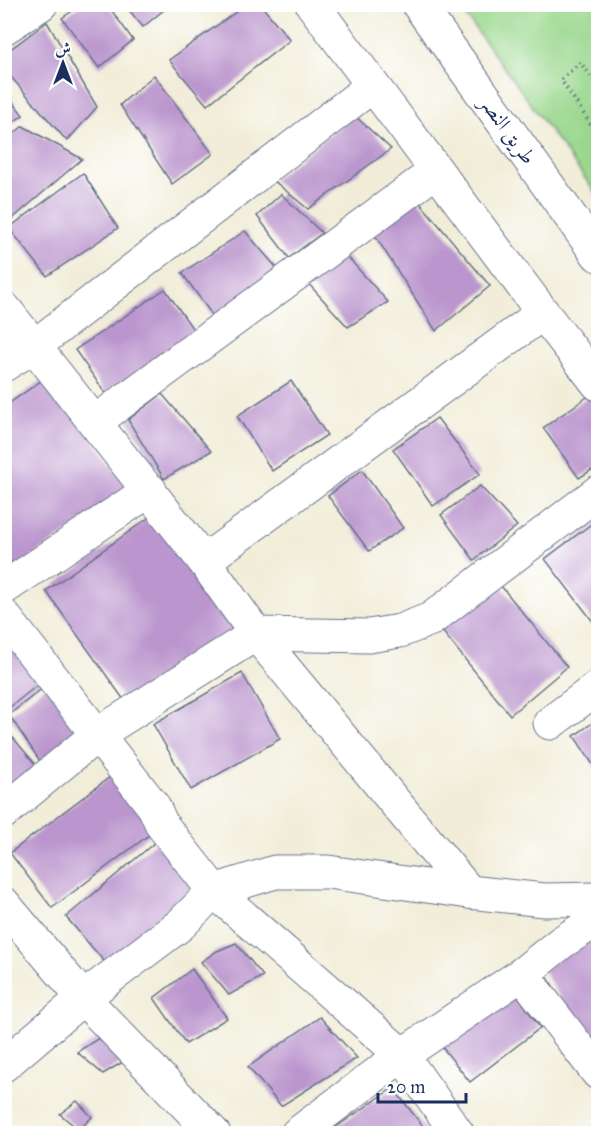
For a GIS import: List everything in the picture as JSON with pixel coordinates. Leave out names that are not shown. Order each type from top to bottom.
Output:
[{"type":"street","points":[[4,28],[41,4]]},
{"type":"street","points":[[312,4],[598,384]]},
{"type":"street","name":"طريق النصر","points":[[418,4],[598,255]]},
{"type":"street","points":[[4,366],[33,347],[372,86]]},
{"type":"street","points":[[95,422],[436,171]]},
{"type":"street","points":[[4,308],[150,490],[256,634],[469,892]]},
{"type":"street","points":[[204,561],[543,313]]},
{"type":"street","points":[[4,588],[150,490]]},
{"type":"street","points":[[4,812],[98,734],[256,634],[369,636],[400,631],[431,619],[598,492]]},
{"type":"street","points":[[4,616],[154,807],[162,825],[214,891],[402,1055],[458,1134]]},
{"type":"street","points":[[550,723],[598,687]]},
{"type":"street","points":[[4,1065],[83,998],[180,925],[214,891],[274,872],[328,872],[544,900],[598,899]]},
{"type":"street","points":[[4,904],[83,998],[214,1134]]},
{"type":"street","points":[[297,1134],[402,1055],[522,974],[562,942],[598,919]]},
{"type":"street","points":[[522,974],[598,1073]]},
{"type":"path","points":[[598,86],[580,62],[561,80],[598,135]]},
{"type":"green space","points":[[458,5],[598,5],[598,196]]},
{"type":"building","points":[[83,4],[107,4],[133,40],[99,68],[62,18]]},
{"type":"building","points":[[124,4],[171,4],[143,27]]},
{"type":"building","points":[[247,4],[260,4],[290,40],[207,105],[169,60]]},
{"type":"building","points":[[47,22],[97,107],[67,141],[4,69],[4,54]]},
{"type":"building","points":[[154,75],[213,154],[172,184],[120,105]]},
{"type":"building","points":[[4,90],[23,115],[4,129]]},
{"type":"building","points":[[354,115],[391,149],[308,209],[273,180]]},
{"type":"building","points":[[23,126],[82,159],[11,220],[4,213],[4,142]]},
{"type":"building","points":[[83,173],[118,228],[47,276],[9,228]]},
{"type":"building","points":[[281,194],[322,233],[289,258],[257,216]]},
{"type":"building","points":[[416,198],[490,286],[436,331],[372,231]]},
{"type":"building","points":[[245,231],[281,273],[217,322],[182,273]]},
{"type":"building","points":[[344,253],[388,302],[348,327],[305,280]]},
{"type":"building","points":[[165,289],[197,335],[108,397],[75,350]]},
{"type":"building","points":[[48,376],[129,489],[16,568],[4,553],[4,407]]},
{"type":"building","points":[[291,381],[327,435],[272,471],[237,416]]},
{"type":"building","points":[[593,393],[598,399],[598,466],[579,478],[543,428]]},
{"type":"building","points":[[162,394],[211,451],[164,479],[128,420]]},
{"type":"building","points":[[437,418],[480,474],[433,506],[393,449]]},
{"type":"building","points":[[362,470],[403,528],[369,551],[328,496]]},
{"type":"building","points":[[480,486],[517,526],[474,560],[441,515]]},
{"type":"building","points":[[154,514],[247,634],[129,707],[46,591]]},
{"type":"building","points":[[598,519],[598,628],[545,559]]},
{"type":"building","points":[[497,581],[567,667],[510,715],[438,626]]},
{"type":"building","points":[[4,627],[45,679],[4,712]]},
{"type":"building","points":[[242,673],[280,739],[191,790],[153,724]]},
{"type":"building","points":[[49,683],[89,733],[46,770],[9,715]]},
{"type":"building","points":[[598,719],[598,772],[574,736]]},
{"type":"building","points":[[4,727],[41,771],[4,801]]},
{"type":"building","points":[[119,770],[162,825],[52,908],[10,853]]},
{"type":"building","points":[[159,839],[201,889],[109,967],[66,917]]},
{"type":"building","points":[[598,932],[598,1045],[592,1049],[543,970]]},
{"type":"building","points":[[236,943],[263,976],[229,995],[201,962],[217,951]]},
{"type":"building","points":[[192,969],[227,1018],[186,1044],[154,998]]},
{"type":"building","points":[[517,994],[540,1028],[470,1082],[438,1042]]},
{"type":"building","points":[[320,1017],[357,1058],[281,1106],[248,1067]]},
{"type":"building","points":[[108,1032],[131,1057],[103,1074],[77,1052]]},
{"type":"building","points":[[393,1088],[429,1134],[326,1134]]},
{"type":"building","points":[[77,1101],[92,1117],[79,1130],[60,1114]]}]
